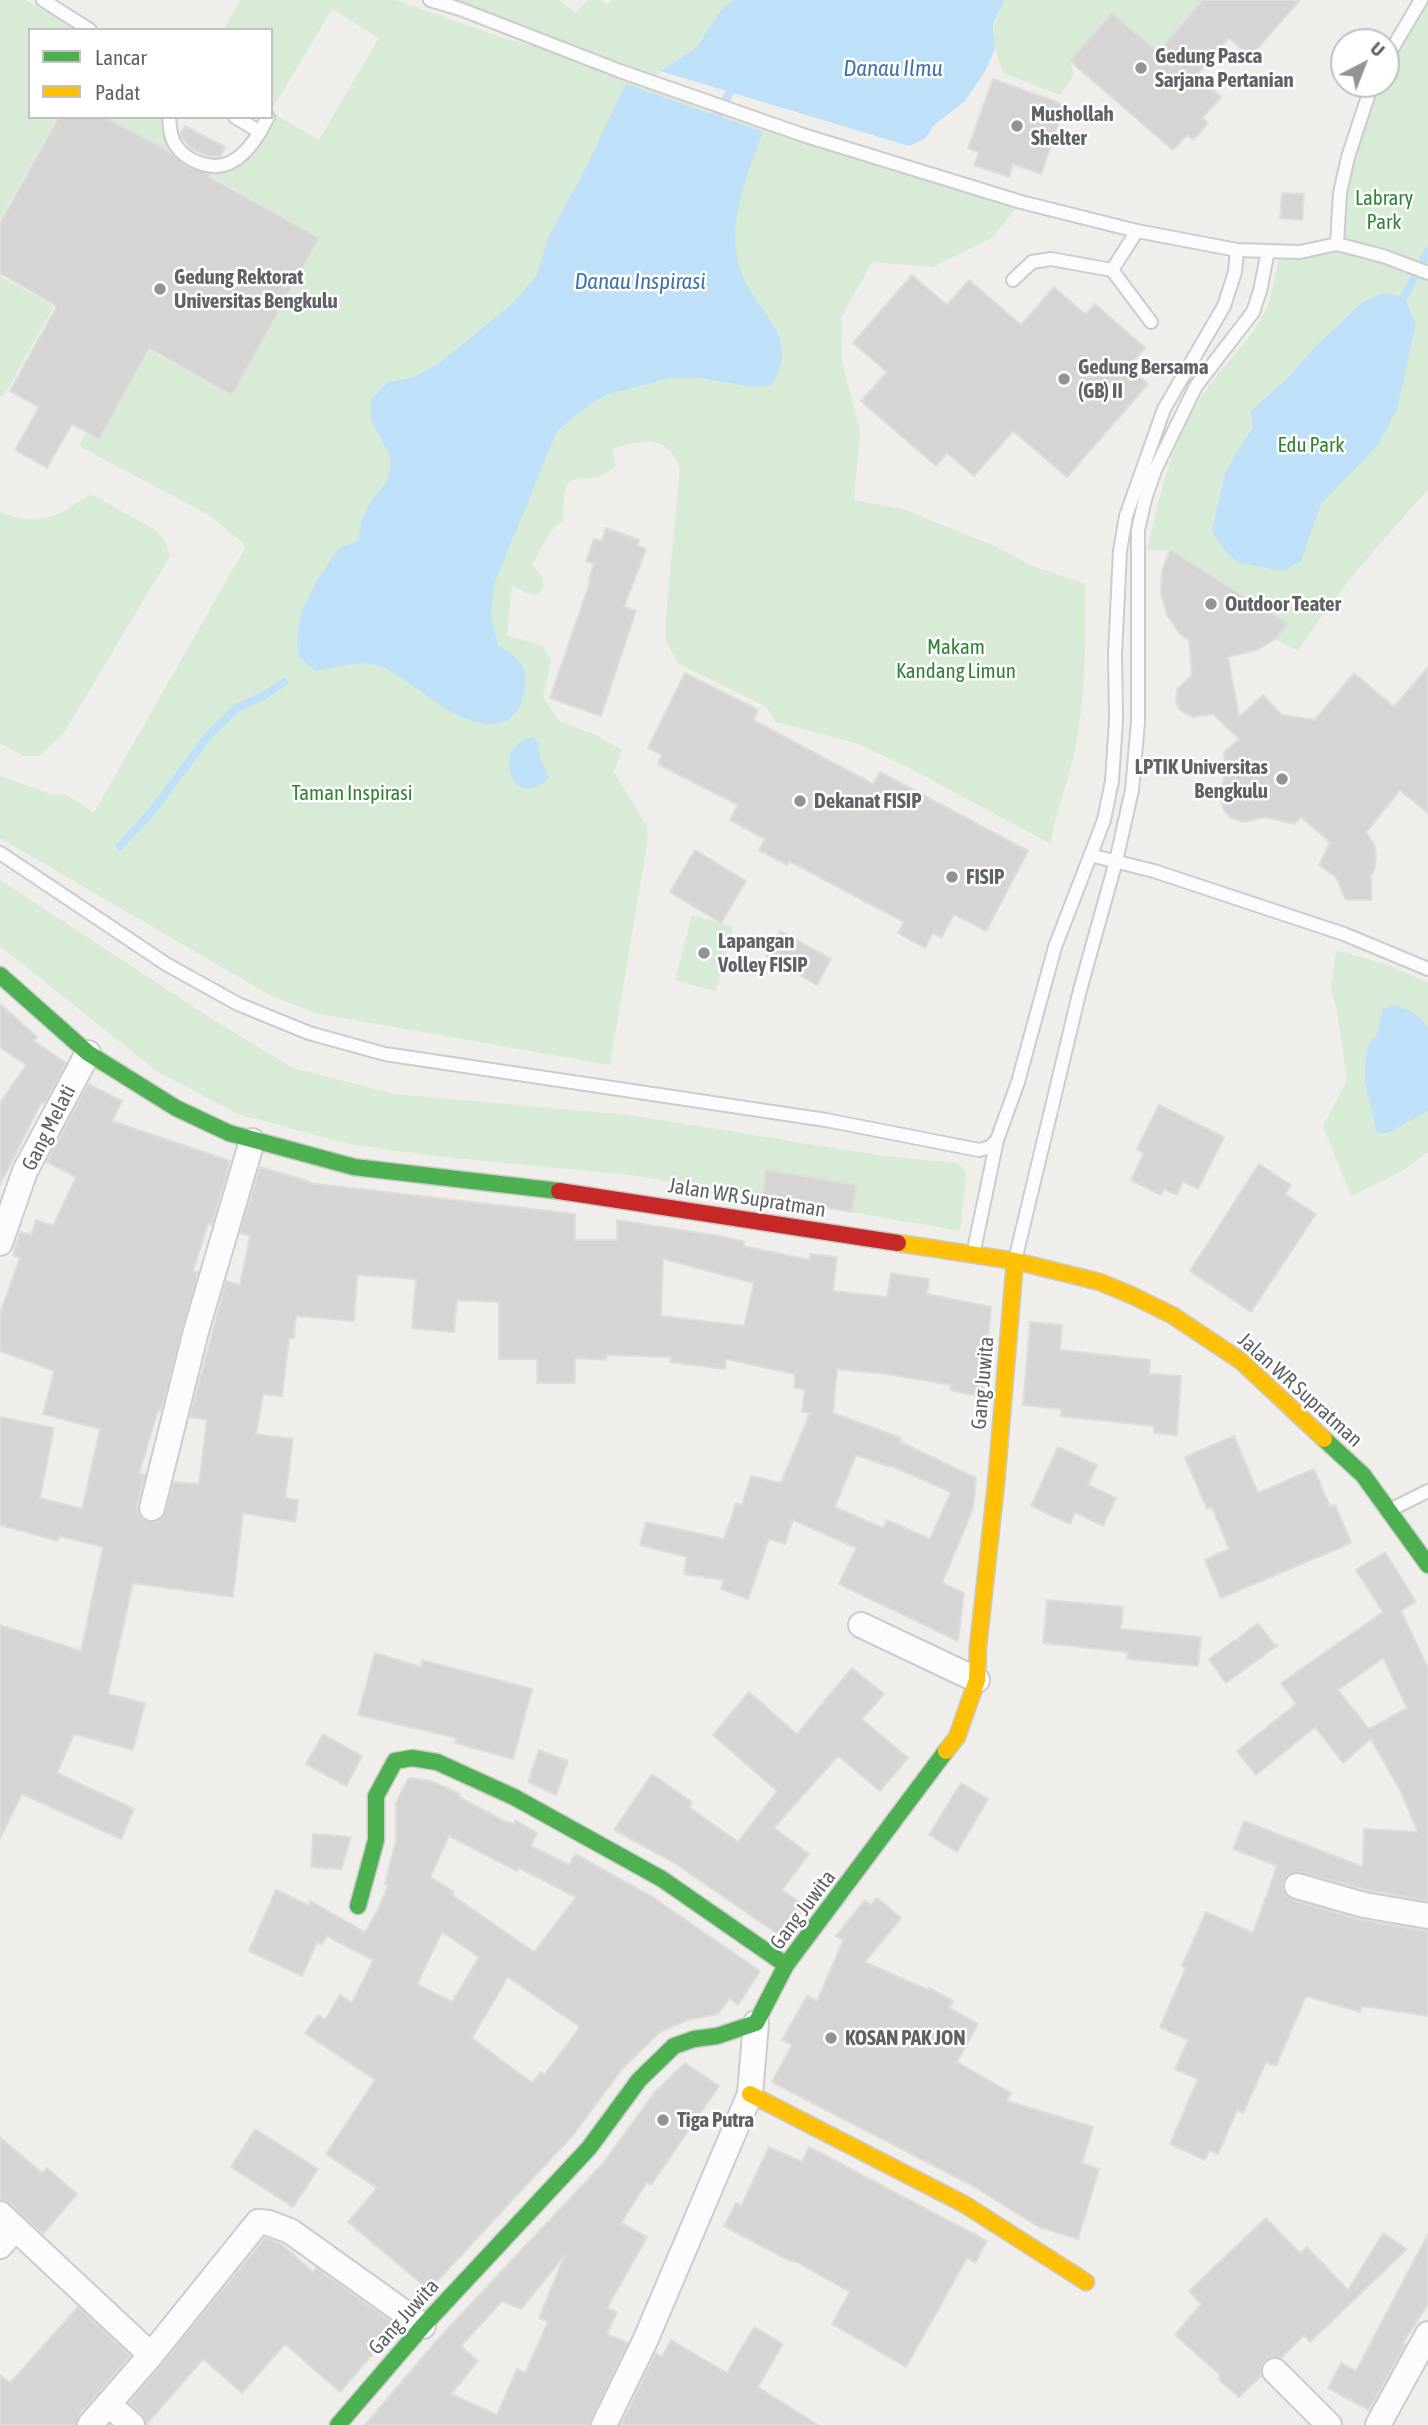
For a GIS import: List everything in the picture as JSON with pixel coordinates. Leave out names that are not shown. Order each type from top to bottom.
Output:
[{"type":"main road","name":"Jalan WR Supratman","points":[[0,975],[88,1053],[176,1108],[252,1141],[354,1167],[597,1195],[1015,1261],[1100,1282],[1172,1315],[1241,1361],[1363,1475],[1428,1565]]},
{"type":"main road","name":"Gang Juwita","points":[[338,2425],[423,2326],[589,2148],[639,2080],[674,2046],[694,2039],[718,2036],[756,2023],[786,1965],[957,1737],[977,1680],[1015,1261]]},
{"type":"main road","points":[[358,1906],[376,1840],[376,1796],[396,1760],[412,1758],[437,1762],[514,1797],[662,1879],[786,1965]]},
{"type":"main road","points":[[750,2094],[964,2204],[1086,2282]]},
{"type":"street","name":"Gang Melati","points":[[0,1243],[25,1171],[88,1053]]},
{"type":"street","points":[[152,1508],[196,1331],[252,1141]]},
{"type":"street","points":[[861,1625],[977,1680]]},
{"type":"street","points":[[1297,1886],[1364,1905],[1428,1916]]},
{"type":"street","points":[[604,2425],[645,2341],[750,2094],[756,2023]]},
{"type":"street","points":[[90,2425],[151,2356],[258,2222],[263,2221],[290,2231],[423,2326]]},
{"type":"street","points":[[5,2229],[151,2356]]},
{"type":"street","points":[[1378,2425],[1428,2334]]},
{"type":"street","points":[[1275,2371],[1329,2425]]},
{"type":"street","points":[[108,2404],[132,2425]]},
{"type":"lane","points":[[43,0],[87,28]]},
{"type":"lane","points":[[430,0],[803,135],[1021,202],[1137,231],[1237,250],[1300,252],[1337,244],[1402,262],[1428,273]]},
{"type":"lane","points":[[1400,35],[1421,0]]},
{"type":"lane","points":[[1337,244],[1340,193],[1348,157],[1367,98]]},
{"type":"lane","points":[[169,119],[175,144],[186,156],[199,163],[217,166],[242,156],[267,119]]},
{"type":"lane","points":[[238,119],[260,132]]},
{"type":"lane","points":[[1112,270],[1137,231]]},
{"type":"lane","points":[[973,1255],[997,1140],[1018,1082],[1055,947],[1104,820],[1112,781],[1116,720],[1115,654],[1121,551],[1126,516],[1164,409],[1224,306],[1235,272],[1237,250]]},
{"type":"lane","points":[[1015,1261],[1080,990],[1116,862],[1132,790],[1138,722],[1138,530],[1144,499],[1155,470],[1196,386],[1253,312],[1268,251]]},
{"type":"lane","points":[[1013,280],[1032,262],[1051,259],[1112,270],[1151,322]]},
{"type":"lane","points":[[0,853],[166,964],[238,1004],[309,1034],[385,1054],[826,1120],[979,1150],[990,1147],[997,1140]]},
{"type":"lane","points":[[1090,855],[1154,871],[1344,934],[1428,969]]},
{"type":"lane","points":[[1389,1511],[1428,1491]]},
{"type":"green space","points":[[0,0],[25,0],[77,28],[28,28],[28,119],[56,119],[0,219]]},
{"type":"green space","name":"Taman Inspirasi","points":[[240,0],[396,0],[503,38],[602,64],[1021,202],[992,238],[933,267],[872,262],[841,318],[842,362],[860,430],[854,500],[903,509],[997,547],[1032,566],[1085,584],[1081,713],[1074,755],[1051,844],[911,769],[856,743],[776,722],[767,707],[679,664],[666,642],[666,615],[680,469],[668,449],[652,442],[633,443],[612,449],[616,466],[594,478],[577,478],[568,483],[564,496],[563,521],[548,535],[532,565],[540,573],[544,586],[537,595],[528,594],[512,585],[507,635],[543,646],[551,661],[543,696],[559,721],[594,734],[622,750],[614,772],[647,827],[648,839],[610,1065],[315,1013],[268,994],[0,838],[0,776],[53,795],[65,794],[94,813],[246,546],[209,515],[79,446],[86,433],[99,440],[149,350],[232,396],[320,238],[212,177],[217,166],[229,163],[269,119],[273,119],[273,113],[319,140],[379,38],[332,9],[273,108],[273,28],[225,28]]},
{"type":"green space","points":[[454,0],[559,0],[576,13],[587,0],[601,0],[607,5],[611,0],[734,0],[724,7],[696,48],[659,74],[649,73]]},
{"type":"green space","points":[[1005,0],[1203,0],[1158,52],[1112,13],[1070,61],[1074,75],[1060,95],[1003,73],[996,52],[994,28]]},
{"type":"green space","name":"Edu Park","points":[[1421,0],[1428,0],[1428,489],[1344,588],[1298,651],[1275,639],[1248,651],[1218,654],[1162,571],[1170,550],[1147,550],[1168,469],[1192,412],[1266,310],[1279,255],[1337,244],[1340,193],[1368,98],[1400,98],[1400,35]]},
{"type":"green space","points":[[111,119],[169,119],[175,144],[170,153]]},
{"type":"green space","points":[[0,276],[54,306],[3,397],[0,396]]},
{"type":"green space","points":[[91,494],[157,531],[166,542],[170,556],[63,734],[39,756],[24,756],[0,743],[0,512],[26,519],[48,517]]},
{"type":"green space","points":[[0,880],[212,1019],[293,1068],[394,1094],[629,1115],[884,1156],[957,1163],[966,1175],[960,1231],[852,1212],[856,1185],[767,1170],[762,1197],[631,1175],[444,1157],[353,1145],[238,1114],[158,1072],[0,946]]},
{"type":"green space","name":"Lapangan Volley FISIP","points":[[692,915],[733,926],[716,991],[675,980]]},
{"type":"green space","points":[[1336,950],[1388,965],[1428,983],[1428,1152],[1402,1171],[1351,1196],[1323,1126],[1347,1080],[1331,989]]},
{"type":"water","name":"Danau Ilmu","points":[[734,0],[1005,0],[993,24],[995,49],[984,73],[965,101],[934,125],[925,139],[909,146],[660,71],[696,48],[724,6]]},
{"type":"water","name":"Danau Inspirasi","points":[[626,84],[763,132],[738,209],[735,241],[742,275],[770,319],[782,349],[781,366],[772,385],[753,387],[700,378],[670,378],[606,395],[557,431],[494,584],[491,616],[498,645],[519,661],[525,676],[522,701],[511,718],[492,724],[467,719],[376,665],[350,664],[315,671],[299,657],[297,642],[301,614],[315,584],[338,549],[359,540],[361,520],[386,483],[391,468],[389,453],[371,421],[371,399],[388,382],[412,378],[437,365],[512,304],[537,275],[548,238]]},
{"type":"water","points":[[1383,293],[1404,297],[1416,323],[1397,409],[1378,445],[1321,504],[1301,561],[1283,571],[1237,562],[1223,548],[1212,531],[1225,474],[1253,428],[1251,411],[1287,379],[1315,347],[1363,302]]},
{"type":"water","points":[[532,737],[539,744],[540,757],[549,778],[536,787],[525,788],[516,783],[509,763],[512,752],[519,743]]},
{"type":"water","points":[[1392,1005],[1413,1012],[1428,1028],[1428,1111],[1388,1133],[1377,1133],[1365,1082],[1365,1065],[1368,1046],[1377,1034],[1383,1009]]},
{"type":"building","name":"Gedung Pasca Sarjana Pertanian","points":[[1203,0],[1300,0],[1250,57],[1229,38],[1197,75],[1221,97],[1202,118],[1208,123],[1193,140],[1187,135],[1173,150],[1070,61],[1112,13],[1158,52]]},
{"type":"building","name":"Mushollah Shelter","points":[[993,79],[1065,105],[1041,174],[1013,164],[1009,177],[974,165],[979,152],[968,148]]},
{"type":"building","name":"Gedung Rektorat Universitas Bengkulu","points":[[58,119],[109,119],[171,153],[187,167],[211,174],[209,177],[319,238],[232,395],[149,348],[99,439],[72,424],[47,468],[15,450],[39,407],[10,391],[57,306],[0,273],[0,223]]},
{"type":"building","points":[[185,126],[225,147],[220,157],[208,156],[191,148],[180,135]]},
{"type":"building","points":[[1282,193],[1304,194],[1302,220],[1280,218]]},
{"type":"building","name":"Gedung Bersama (GB) II","points":[[912,275],[947,305],[969,280],[1021,325],[1054,287],[1085,314],[1095,304],[1145,348],[1128,367],[1148,384],[1067,477],[1013,431],[974,476],[947,453],[936,466],[861,401],[887,372],[853,343]]},
{"type":"building","points":[[606,528],[639,540],[637,546],[646,549],[624,607],[636,611],[601,716],[550,698],[590,582],[594,564],[586,561],[594,539],[602,541]]},
{"type":"building","points":[[1170,550],[1288,624],[1275,639],[1257,650],[1228,657],[1239,717],[1263,695],[1282,715],[1315,720],[1354,673],[1394,707],[1428,667],[1428,813],[1400,790],[1366,832],[1374,844],[1376,855],[1371,875],[1371,900],[1346,900],[1336,877],[1319,865],[1330,842],[1301,817],[1294,824],[1265,817],[1244,822],[1231,818],[1224,810],[1219,794],[1226,773],[1224,752],[1239,739],[1213,714],[1192,717],[1180,710],[1176,703],[1177,689],[1192,675],[1189,640],[1180,634],[1167,615],[1161,593],[1162,571]]},
{"type":"building","points":[[685,673],[758,710],[753,720],[873,784],[880,772],[1028,851],[986,931],[954,914],[941,938],[933,933],[925,948],[898,933],[904,922],[789,861],[787,865],[759,850],[765,839],[730,820],[738,805],[658,764],[662,755],[648,748]]},
{"type":"building","points":[[695,850],[746,881],[721,923],[670,892]]},
{"type":"building","points":[[780,931],[831,959],[817,985],[766,956]]},
{"type":"building","points":[[0,1004],[37,1037],[34,1041],[66,1063],[44,1104],[41,1103],[0,1185],[0,1103],[26,1065],[0,1047]]},
{"type":"building","points":[[88,1084],[122,1101],[112,1121],[230,1161],[212,1225],[208,1224],[193,1271],[198,1272],[161,1411],[158,1411],[139,1473],[145,1475],[137,1505],[138,1513],[142,1519],[155,1522],[163,1518],[174,1482],[199,1484],[207,1420],[190,1417],[226,1281],[240,1285],[250,1236],[240,1233],[260,1167],[308,1183],[575,1214],[575,1240],[617,1240],[617,1220],[726,1237],[744,1242],[743,1246],[810,1260],[810,1254],[837,1257],[833,1291],[887,1297],[891,1273],[929,1279],[927,1294],[991,1307],[983,1397],[950,1390],[951,1385],[837,1369],[833,1413],[901,1438],[900,1442],[976,1478],[973,1509],[942,1583],[964,1593],[958,1641],[839,1584],[856,1548],[793,1520],[785,1544],[769,1539],[748,1599],[721,1589],[724,1580],[684,1574],[687,1557],[640,1545],[646,1522],[724,1539],[736,1503],[742,1505],[751,1476],[781,1483],[810,1413],[802,1412],[805,1389],[794,1388],[795,1374],[726,1359],[725,1369],[670,1362],[671,1357],[606,1355],[606,1360],[575,1358],[575,1383],[537,1383],[537,1359],[499,1359],[499,1302],[457,1300],[454,1332],[412,1328],[416,1279],[357,1275],[354,1321],[296,1316],[294,1338],[289,1338],[282,1396],[263,1394],[256,1434],[293,1439],[285,1498],[298,1500],[295,1522],[243,1513],[233,1597],[133,1583],[108,1694],[145,1703],[133,1750],[74,1734],[57,1773],[134,1809],[121,1839],[22,1794],[0,1839],[0,1625],[81,1651],[103,1547],[59,1536],[58,1541],[0,1525],[0,1417],[54,1428],[40,1498],[82,1509],[100,1429],[43,1414],[54,1371],[0,1351],[0,1314],[20,1258],[13,1255],[20,1232],[31,1235],[36,1220],[53,1226],[76,1177],[47,1162]],"holes":[[[663,1259],[754,1283],[744,1326],[661,1316]],[[856,1455],[891,1466],[951,1492],[930,1539],[887,1520],[883,1528],[835,1507]]]},
{"type":"building","points":[[1159,1105],[1224,1137],[1198,1189],[1183,1181],[1177,1195],[1164,1189],[1161,1195],[1131,1180],[1144,1153],[1137,1149]]},
{"type":"building","points":[[1259,1164],[1291,1185],[1285,1194],[1316,1214],[1251,1312],[1190,1271]]},
{"type":"building","points":[[766,1170],[856,1185],[852,1212],[762,1197]]},
{"type":"building","points":[[1030,1322],[1062,1325],[1060,1350],[1150,1360],[1149,1374],[1181,1376],[1177,1435],[1154,1433],[1154,1426],[1061,1416],[1062,1409],[1023,1405]]},
{"type":"building","points":[[1234,1436],[1258,1493],[1314,1469],[1330,1507],[1335,1505],[1351,1543],[1221,1598],[1205,1560],[1229,1549],[1212,1507],[1207,1509],[1185,1457]]},
{"type":"building","points":[[1058,1447],[1097,1465],[1088,1485],[1116,1498],[1103,1526],[1075,1512],[1070,1524],[1031,1506]]},
{"type":"building","points":[[1385,1552],[1416,1602],[1401,1611],[1428,1668],[1428,1901],[1367,1890],[1300,1872],[1287,1875],[1283,1881],[1283,1889],[1286,1896],[1293,1900],[1361,1920],[1428,1931],[1428,2016],[1362,2006],[1360,2012],[1306,1996],[1276,2066],[1266,2062],[1243,2113],[1237,2110],[1218,2154],[1209,2150],[1205,2160],[1170,2144],[1198,2079],[1175,2069],[1188,2040],[1160,2027],[1186,1968],[1182,1966],[1206,1912],[1253,1933],[1277,1866],[1233,1849],[1244,1821],[1363,1867],[1364,1829],[1418,1832],[1401,1792],[1371,1739],[1343,1763],[1315,1727],[1256,1775],[1237,1751],[1296,1704],[1281,1683],[1383,1612],[1356,1570]],"holes":[[[1383,1658],[1407,1708],[1369,1729],[1338,1690]]]},
{"type":"building","points":[[1047,1600],[1123,1607],[1121,1629],[1201,1637],[1198,1666],[1127,1659],[1128,1652],[1043,1643]]},
{"type":"building","points":[[1258,1623],[1274,1644],[1278,1645],[1226,1683],[1209,1659],[1235,1640],[1239,1641],[1238,1638]]},
{"type":"building","points":[[375,1653],[421,1667],[422,1660],[532,1689],[513,1759],[455,1743],[457,1738],[358,1715]]},
{"type":"building","points":[[852,1668],[884,1694],[862,1719],[908,1758],[880,1791],[838,1756],[774,1828],[809,1854],[782,1890],[805,1906],[782,1937],[673,1862],[614,1830],[652,1774],[692,1802],[689,1807],[738,1842],[777,1791],[713,1735],[749,1692],[797,1734]]},
{"type":"building","points":[[323,1734],[362,1756],[346,1786],[306,1764]]},
{"type":"building","points":[[539,1750],[568,1761],[556,1795],[528,1782]]},
{"type":"building","points":[[408,1779],[431,1781],[460,1794],[459,1797],[504,1821],[514,1824],[515,1820],[537,1833],[531,1846],[569,1865],[575,1854],[651,1896],[760,1971],[738,2005],[730,1998],[718,2014],[688,2020],[660,2032],[623,2068],[573,2135],[429,2290],[348,2222],[377,2188],[326,2154],[375,2080],[305,2033],[318,2015],[325,2020],[340,1995],[352,2003],[373,1960],[327,1936],[322,1945],[317,1942],[302,1976],[249,1951],[276,1890],[310,1906],[310,1901],[365,1932],[388,1886],[385,1884],[396,1840],[396,1803]],"holes":[[[449,1836],[517,1871],[519,1868],[576,1897],[534,1952],[430,1877]],[[442,1932],[479,1957],[452,2002],[417,1984]],[[508,1977],[580,2027],[544,2075],[541,2072],[532,2083],[472,2038]]]},
{"type":"building","points":[[961,1783],[988,1799],[957,1852],[929,1835]]},
{"type":"building","points":[[313,1834],[351,1837],[341,1869],[311,1867]]},
{"type":"building","points":[[877,1898],[901,1918],[865,1962],[928,1990],[929,1988],[953,2001],[949,2008],[978,2024],[957,2062],[1011,2093],[1007,2101],[1093,2127],[1082,2163],[1099,2169],[1078,2239],[1039,2227],[973,2186],[772,2082],[792,2045],[782,2040],[807,1996],[817,2001],[843,1941],[836,1936],[865,1900],[871,1905]]},
{"type":"building","points":[[685,2063],[719,2086],[651,2185],[647,2182],[621,2223],[647,2237],[607,2308],[617,2312],[607,2334],[628,2343],[589,2425],[365,2425],[438,2339],[604,2162],[654,2093]],"holes":[[[565,2255],[539,2318],[548,2322],[525,2373],[517,2369],[497,2415],[451,2394],[478,2361],[461,2346],[502,2301],[521,2309]]]},
{"type":"building","points":[[255,2129],[318,2169],[293,2207],[231,2167]]},
{"type":"building","points":[[0,2137],[42,2173],[47,2168],[77,2194],[43,2234],[10,2203],[0,2200]]},
{"type":"building","points":[[769,2147],[802,2162],[809,2147],[987,2241],[975,2263],[967,2258],[906,2367],[832,2324],[850,2292],[724,2226],[736,2203],[741,2206]]},
{"type":"building","points":[[1266,2218],[1300,2253],[1307,2247],[1348,2290],[1383,2233],[1407,2249],[1310,2342],[1304,2335],[1281,2358],[1272,2357],[1265,2360],[1261,2376],[1239,2397],[1218,2379],[1221,2376],[1175,2335],[1201,2304],[1189,2291]]},
{"type":"building","points":[[1428,2234],[1428,2304],[1403,2343],[1405,2345],[1369,2410],[1328,2388],[1341,2363],[1356,2371]]},
{"type":"building","points":[[265,2238],[280,2243],[313,2272],[316,2268],[397,2326],[340,2392],[285,2344],[242,2393],[203,2359],[146,2425],[142,2414],[129,2403]]},
{"type":"building","points":[[78,2307],[130,2356],[79,2415],[76,2425],[0,2425],[0,2375],[10,2383]]},
{"type":"building","points":[[754,2327],[783,2344],[758,2387],[818,2425],[621,2425],[656,2353],[662,2357],[671,2340],[727,2373]]},
{"type":"waterway","points":[[717,116],[730,92]]},
{"type":"waterway","points":[[1404,297],[1428,251]]},
{"type":"waterway","points":[[120,846],[153,810],[209,735],[237,708],[284,682]]},
{"type":"traffic: fast","points":[[0,975],[88,1053],[176,1108],[229,1133],[354,1167],[559,1191]]},
{"type":"traffic: fast","points":[[1324,1439],[1363,1475],[1428,1565]]},
{"type":"traffic: fast","points":[[338,2425],[423,2326],[589,2148],[639,2080],[674,2046],[756,2023],[786,1965],[946,1751]]},
{"type":"traffic: fast","points":[[358,1906],[376,1840],[376,1796],[395,1761],[412,1758],[437,1762],[514,1797],[662,1879],[786,1965]]},
{"type":"traffic: slow","points":[[898,1243],[1015,1261],[1100,1282],[1131,1295],[1172,1315],[1241,1361],[1324,1439]]},
{"type":"traffic: slow","points":[[946,1751],[957,1737],[977,1680],[1015,1261]]},
{"type":"traffic: slow","points":[[750,2094],[964,2204],[1086,2282]]},
{"type":"traffic: jam","points":[[559,1191],[898,1243]]},
{"type":"place","name":"Gedung Pasca Sarjana Pertanian","points":[[1141,68]]},
{"type":"place","name":"Mushollah Shelter","points":[[1017,126]]},
{"type":"place","name":"Gedung Rektorat Universitas Bengkulu","points":[[160,289]]},
{"type":"place","name":"Gedung Bersama (GB) II","points":[[1064,379]]},
{"type":"place","name":"Outdoor Teater","points":[[1211,604]]},
{"type":"place","name":"LPTIK Universitas Bengkulu","points":[[1282,779]]},
{"type":"place","name":"Dekanat FISIP","points":[[800,801]]},
{"type":"place","name":"FISIP","points":[[952,877]]},
{"type":"place","name":"Lapangan Volley FISIP","points":[[704,953]]},
{"type":"place","name":"KOSAN PAK JON","points":[[831,2038]]},
{"type":"place","name":"Tiga Putra","points":[[663,2120]]},
{"type":"park label","name":"Labrary Park","points":[[1384,210]]},
{"type":"park label","name":"Makam Kandang Limun","points":[[956,659]]}]
